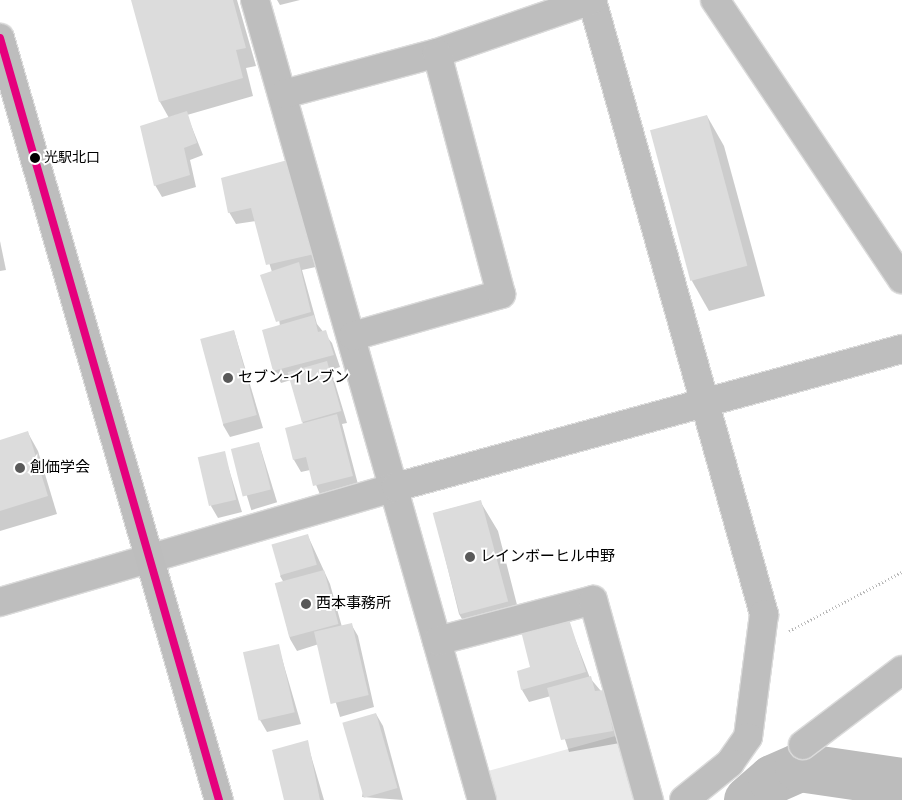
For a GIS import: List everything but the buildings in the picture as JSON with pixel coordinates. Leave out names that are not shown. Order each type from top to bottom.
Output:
[{"type":"main road","points":[[0,38],[146,558],[219,800]]},
{"type":"street","points":[[255,0],[284,94],[396,487],[482,800]]},
{"type":"street","points":[[284,94],[437,53],[592,0],[764,614],[748,737],[730,763],[684,800]]},
{"type":"street","points":[[715,0],[902,279]]},
{"type":"street","points":[[353,336],[501,294],[437,53]]},
{"type":"street","points":[[0,602],[146,558],[396,487],[902,349]]},
{"type":"street","points":[[437,641],[593,600],[649,800]]},
{"type":"street","points":[[803,745],[902,670]]},
{"type":"path","points":[[784,634],[902,572]]},
{"type":"shaded area","points":[[619,735],[639,800],[496,800],[488,771]]},
{"type":"waterway","points":[[748,800],[772,779],[799,767],[902,782]]},
{"type":"transit line","points":[[0,38],[219,800]]},
{"type":"place","name":"光駅北口","points":[[35,158]]},
{"type":"place","name":"セブン-イレブン","points":[[228,378]]},
{"type":"place","name":"創価学会","points":[[20,468]]},
{"type":"place","name":"レインボーヒル中野","points":[[470,557]]},
{"type":"place","name":"西本事務所","points":[[306,604]]}]
